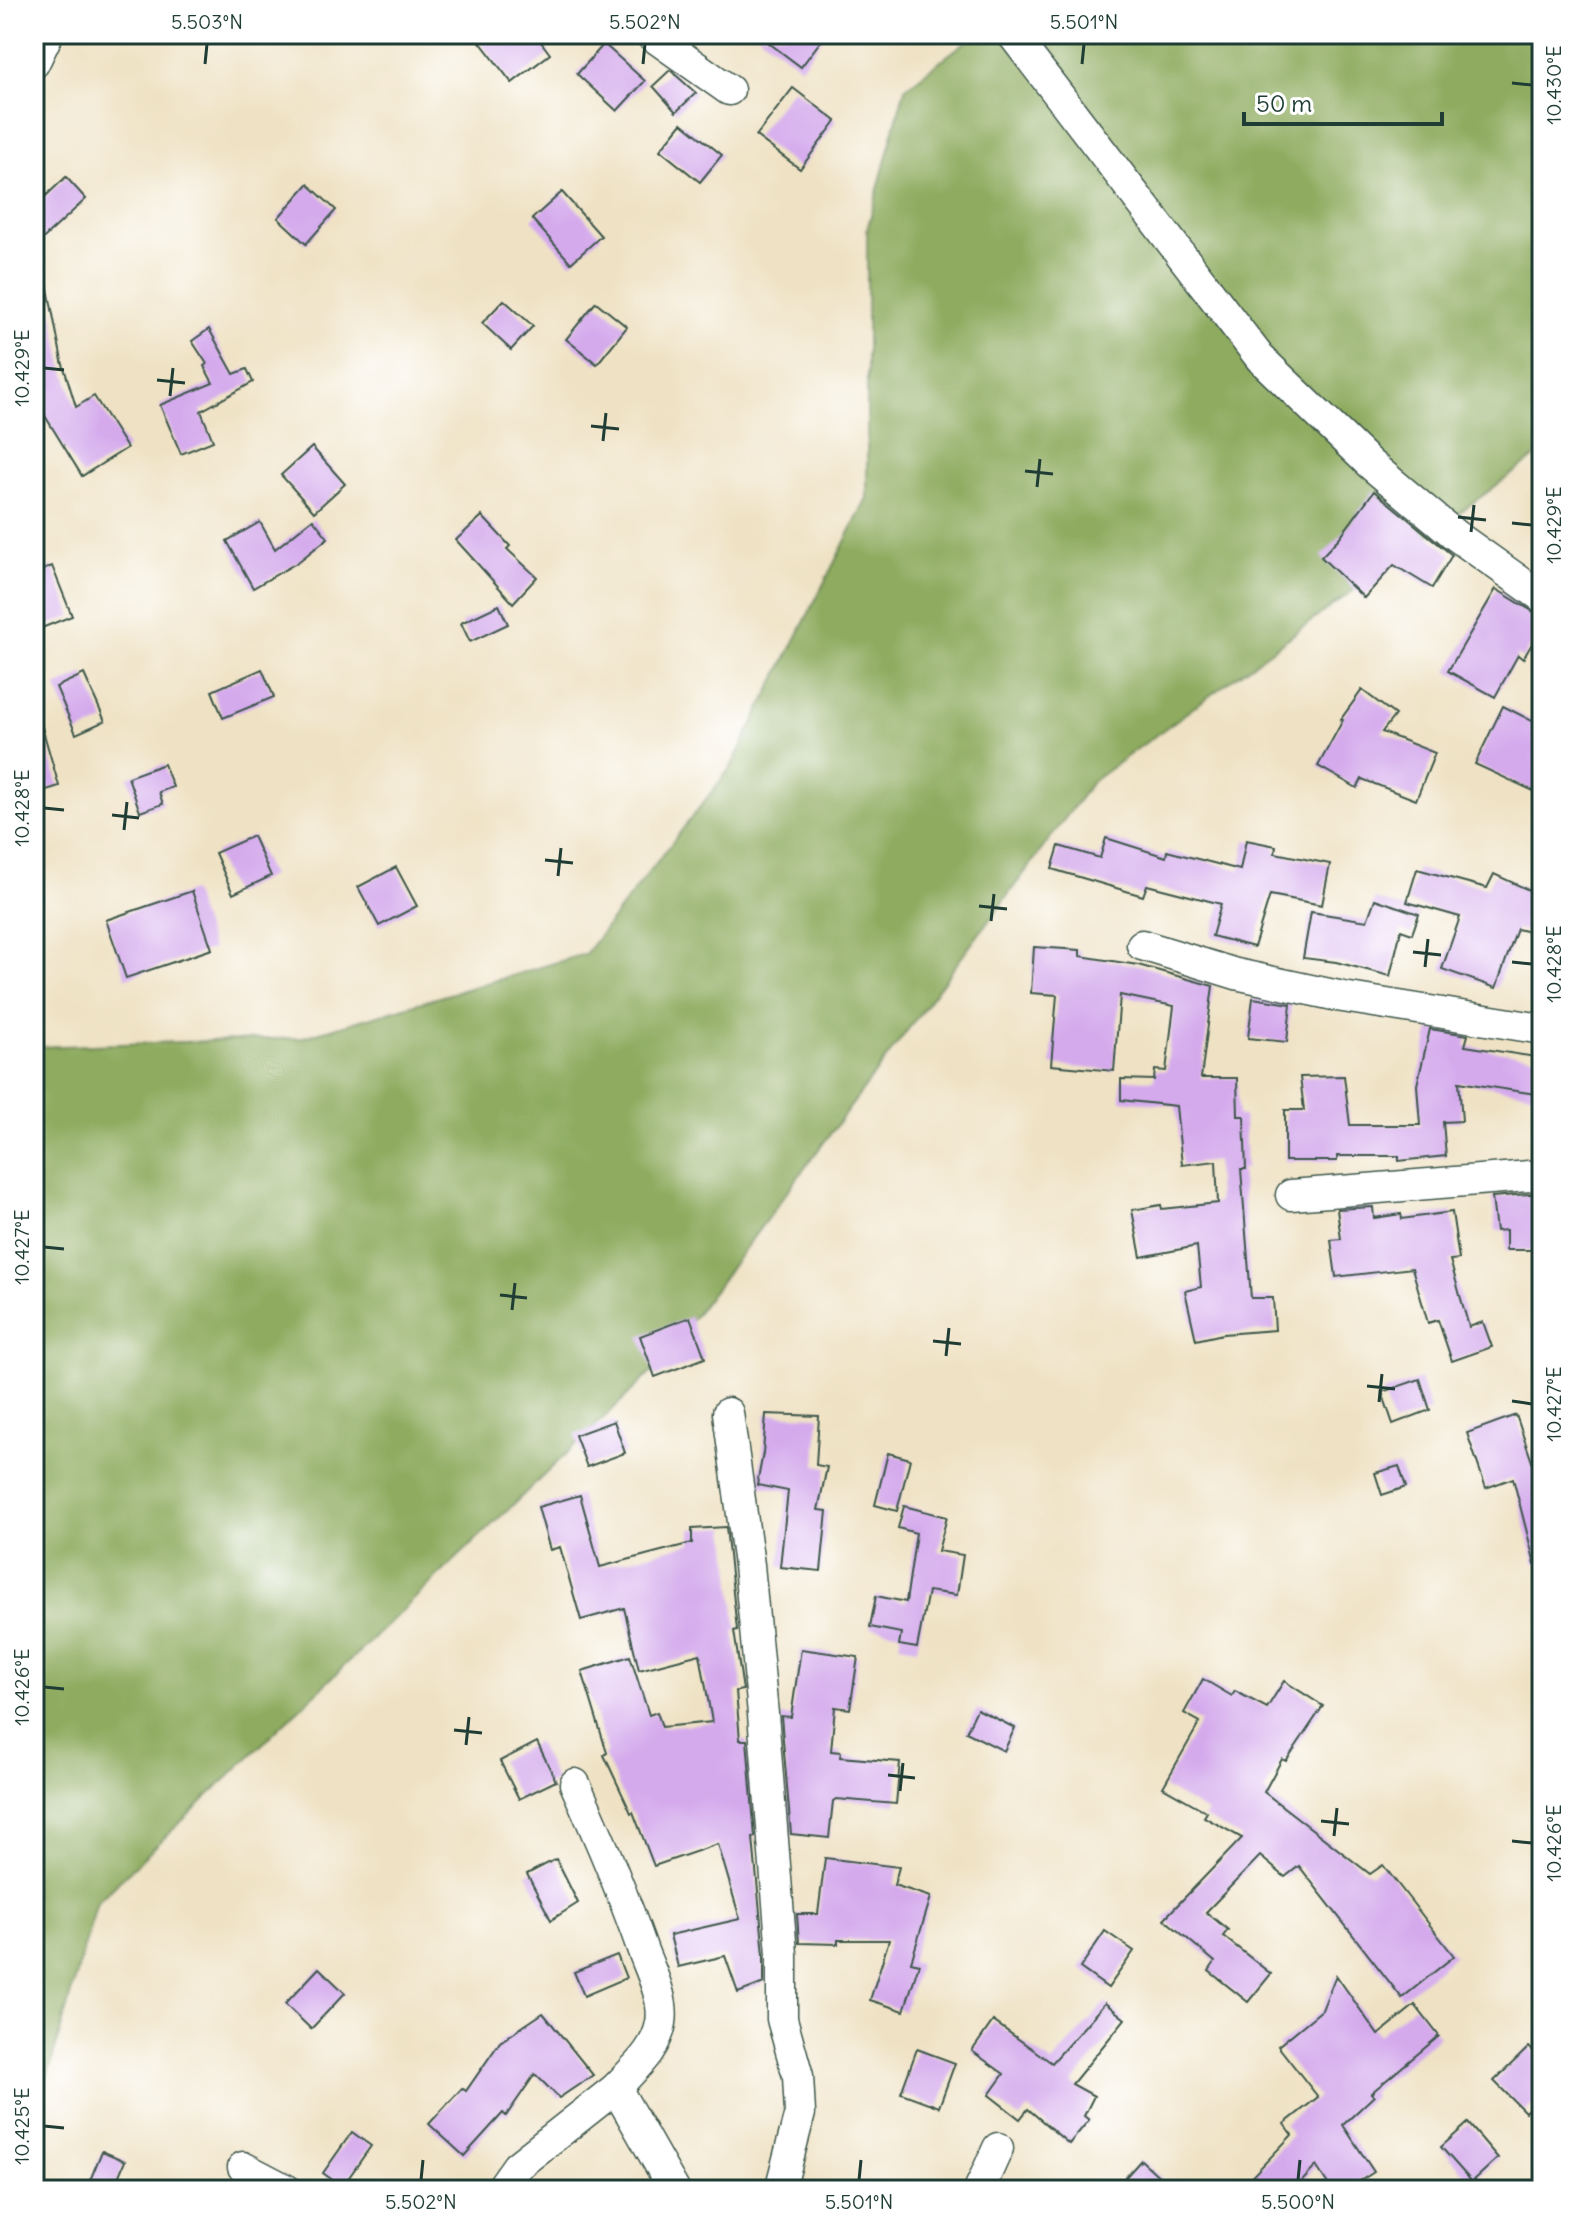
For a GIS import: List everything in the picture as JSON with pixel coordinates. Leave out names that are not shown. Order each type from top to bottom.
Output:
[{"type":"street","points":[[34,63],[48,34]]},
{"type":"street","points":[[650,34],[729,90]]},
{"type":"street","points":[[1012,34],[1260,358],[1370,464],[1455,535],[1542,597]]},
{"type":"street","points":[[1142,945],[1236,974],[1328,994],[1542,1029]]},
{"type":"street","points":[[1291,1195],[1542,1175]]},
{"type":"street","points":[[728,1413],[749,1565],[760,1684],[782,1954],[782,2019],[798,2076],[800,2113],[780,2190]]},
{"type":"street","points":[[500,2190],[517,2166],[616,2088],[642,2062],[657,2036],[662,2019],[657,1988],[615,1874],[575,1784]]},
{"type":"street","points":[[616,2088],[674,2190]]},
{"type":"street","points":[[979,2190],[998,2148]]},
{"type":"street","points":[[243,2167],[287,2190]]},
{"type":"green space","points":[[976,34],[1542,34],[1542,452],[1092,782],[656,1368],[97,1902],[34,2124],[34,1047],[300,1038],[585,954],[731,767],[867,498],[867,230],[905,88]]},
{"type":"building","points":[[474,34],[535,34],[550,54],[512,83]]},
{"type":"building","points":[[757,34],[826,34],[801,67]]},
{"type":"building","points":[[604,44],[645,81],[617,111],[577,74]]},
{"type":"building","points":[[670,70],[696,93],[676,112],[653,86]]},
{"type":"building","points":[[793,88],[836,121],[800,169],[756,136]]},
{"type":"building","points":[[682,123],[722,155],[700,182],[660,150]]},
{"type":"building","points":[[66,177],[86,199],[34,247],[34,207]]},
{"type":"building","points":[[308,184],[336,210],[306,244],[278,218]]},
{"type":"building","points":[[562,192],[601,236],[571,263],[532,219]]},
{"type":"building","points":[[44,268],[62,361],[76,407],[94,396],[127,448],[82,476],[34,398],[34,270]]},
{"type":"building","points":[[504,300],[533,326],[511,350],[482,323]]},
{"type":"building","points":[[596,302],[627,327],[597,364],[566,339]]},
{"type":"building","points":[[209,329],[234,374],[247,369],[253,382],[201,411],[213,441],[181,454],[160,405],[213,383],[204,366],[207,364],[192,341]]},
{"type":"building","points":[[312,447],[345,484],[314,512],[281,475]]},
{"type":"building","points":[[1374,491],[1452,555],[1432,588],[1394,565],[1364,598],[1321,557]]},
{"type":"building","points":[[482,516],[510,546],[507,549],[537,577],[513,603],[456,540]]},
{"type":"building","points":[[313,519],[328,538],[298,562],[253,588],[227,541],[260,522],[275,549]]},
{"type":"building","points":[[52,566],[72,616],[34,631],[34,574]]},
{"type":"building","points":[[1496,589],[1542,617],[1542,627],[1523,659],[1518,655],[1495,697],[1448,671]]},
{"type":"building","points":[[499,605],[508,624],[470,642],[461,623]]},
{"type":"building","points":[[262,669],[274,697],[223,718],[212,691]]},
{"type":"building","points":[[84,674],[105,721],[76,734],[56,687]]},
{"type":"building","points":[[1362,690],[1395,715],[1382,732],[1435,753],[1416,800],[1362,779],[1357,788],[1318,766],[1341,719]]},
{"type":"building","points":[[1503,706],[1542,726],[1542,795],[1475,764]]},
{"type":"building","points":[[40,720],[59,786],[34,794],[34,721]]},
{"type":"building","points":[[164,764],[173,787],[159,792],[163,804],[140,812],[128,777]]},
{"type":"building","points":[[253,836],[271,876],[233,894],[215,853]]},
{"type":"building","points":[[1106,838],[1166,857],[1167,851],[1240,870],[1246,840],[1276,846],[1275,853],[1330,864],[1322,905],[1270,895],[1254,947],[1212,936],[1221,904],[1147,885],[1143,896],[1052,869],[1059,846],[1100,858]]},
{"type":"building","points":[[396,867],[417,906],[379,926],[358,887]]},
{"type":"building","points":[[1417,869],[1487,888],[1494,874],[1542,896],[1542,935],[1517,929],[1496,988],[1442,969],[1460,917],[1407,902]]},
{"type":"building","points":[[192,891],[212,949],[126,978],[106,920]]},
{"type":"building","points":[[1375,899],[1419,914],[1412,934],[1401,930],[1390,976],[1336,962],[1303,958],[1311,912],[1367,921]]},
{"type":"building","points":[[1034,947],[1080,950],[1080,956],[1138,965],[1213,986],[1201,1078],[1237,1078],[1238,1116],[1244,1116],[1246,1169],[1241,1169],[1251,1298],[1273,1298],[1275,1330],[1223,1334],[1196,1340],[1185,1291],[1201,1287],[1197,1246],[1141,1257],[1132,1210],[1161,1205],[1162,1209],[1218,1203],[1216,1161],[1182,1165],[1176,1106],[1121,1100],[1121,1079],[1154,1080],[1155,1070],[1166,1071],[1174,1006],[1120,995],[1114,1071],[1051,1065],[1057,995],[1031,993]]},
{"type":"building","points":[[1253,998],[1291,1004],[1287,1042],[1248,1038]]},
{"type":"building","points":[[1430,1029],[1468,1035],[1465,1046],[1542,1058],[1542,1095],[1459,1082],[1462,1121],[1443,1122],[1446,1156],[1399,1161],[1399,1156],[1337,1156],[1337,1161],[1285,1161],[1285,1110],[1304,1110],[1300,1077],[1344,1076],[1350,1125],[1420,1125],[1417,1085]]},
{"type":"building","points":[[1542,1193],[1542,1250],[1506,1250],[1506,1230],[1496,1231],[1492,1197]]},
{"type":"building","points":[[1373,1207],[1374,1218],[1401,1214],[1402,1219],[1452,1212],[1459,1259],[1450,1260],[1469,1327],[1483,1322],[1492,1347],[1452,1361],[1438,1320],[1428,1323],[1412,1268],[1336,1277],[1331,1240],[1341,1239],[1337,1209]]},
{"type":"building","points":[[690,1317],[705,1358],[655,1377],[640,1336]]},
{"type":"building","points":[[1420,1379],[1430,1410],[1393,1424],[1382,1392]]},
{"type":"building","points":[[766,1414],[819,1416],[816,1465],[827,1467],[818,1510],[827,1511],[821,1571],[780,1567],[788,1491],[757,1485]]},
{"type":"building","points":[[1516,1415],[1542,1491],[1542,1563],[1535,1564],[1513,1478],[1486,1488],[1467,1433]]},
{"type":"building","points":[[614,1421],[625,1453],[587,1467],[575,1435]]},
{"type":"building","points":[[888,1453],[910,1459],[897,1511],[875,1505]]},
{"type":"building","points":[[1399,1466],[1406,1487],[1382,1495],[1375,1473]]},
{"type":"building","points":[[580,1495],[600,1567],[692,1543],[692,1529],[726,1527],[737,1630],[734,1631],[743,1690],[736,1691],[740,1740],[747,1740],[764,1955],[764,1983],[738,1993],[725,1956],[678,1967],[670,1935],[740,1919],[718,1844],[654,1866],[633,1812],[604,1755],[607,1753],[582,1671],[630,1656],[649,1715],[657,1712],[662,1727],[712,1722],[700,1654],[639,1670],[624,1608],[581,1620],[560,1547],[550,1550],[538,1507]]},
{"type":"building","points":[[904,1506],[947,1517],[938,1551],[963,1555],[957,1595],[928,1591],[917,1648],[899,1645],[901,1633],[870,1627],[876,1596],[906,1602],[916,1533],[898,1528]]},
{"type":"building","points":[[801,1649],[858,1657],[850,1709],[835,1707],[831,1751],[841,1752],[840,1757],[900,1762],[896,1804],[836,1799],[833,1801],[829,1838],[791,1834],[781,1716],[791,1717]]},
{"type":"building","points":[[1203,1679],[1232,1696],[1235,1691],[1267,1708],[1284,1681],[1323,1706],[1286,1761],[1282,1759],[1264,1792],[1370,1874],[1383,1865],[1454,1956],[1402,1998],[1299,1866],[1285,1877],[1260,1856],[1206,1912],[1228,1930],[1223,1936],[1271,1974],[1248,2002],[1209,1971],[1215,1962],[1164,1919],[1242,1838],[1204,1817],[1207,1812],[1163,1787],[1200,1722],[1184,1713]]},
{"type":"building","points":[[977,1709],[1015,1728],[1004,1751],[966,1732]]},
{"type":"building","points":[[537,1742],[556,1781],[519,1799],[500,1761]]},
{"type":"building","points":[[825,1858],[899,1867],[894,1885],[931,1897],[911,1962],[919,1964],[904,2011],[870,2000],[889,1940],[799,1943],[797,1914],[818,1914]]},
{"type":"building","points":[[556,1859],[578,1903],[551,1920],[527,1874]]},
{"type":"building","points":[[1105,1931],[1134,1951],[1108,1988],[1080,1968]]},
{"type":"building","points":[[617,1955],[626,1978],[584,1996],[574,1972]]},
{"type":"building","points":[[319,1968],[345,1993],[311,2029],[285,2004]]},
{"type":"building","points":[[1336,1975],[1378,2035],[1415,2005],[1439,2036],[1371,2093],[1374,2096],[1343,2125],[1374,2172],[1346,2190],[1332,2190],[1316,2166],[1294,2190],[1239,2190],[1292,2135],[1284,2124],[1318,2097],[1278,2046],[1322,2010]]},
{"type":"building","points":[[1105,2003],[1125,2019],[1072,2084],[1094,2096],[1084,2116],[1089,2120],[1069,2144],[1028,2109],[1020,2119],[989,2095],[1004,2074],[972,2051],[993,2021],[1052,2063]]},
{"type":"building","points":[[543,2013],[593,2075],[559,2098],[535,2074],[506,2116],[503,2113],[464,2156],[429,2124],[462,2088],[466,2091],[500,2042]]},
{"type":"building","points":[[1529,2047],[1542,2060],[1542,2096],[1525,2112],[1494,2081]]},
{"type":"building","points":[[917,2049],[955,2063],[939,2107],[901,2093]]},
{"type":"building","points":[[1468,2123],[1498,2158],[1472,2182],[1441,2147]]},
{"type":"building","points":[[352,2132],[371,2146],[342,2187],[323,2173]]},
{"type":"building","points":[[102,2151],[125,2161],[113,2190],[86,2190]]},
{"type":"building","points":[[1141,2160],[1174,2190],[1114,2190]]}]
